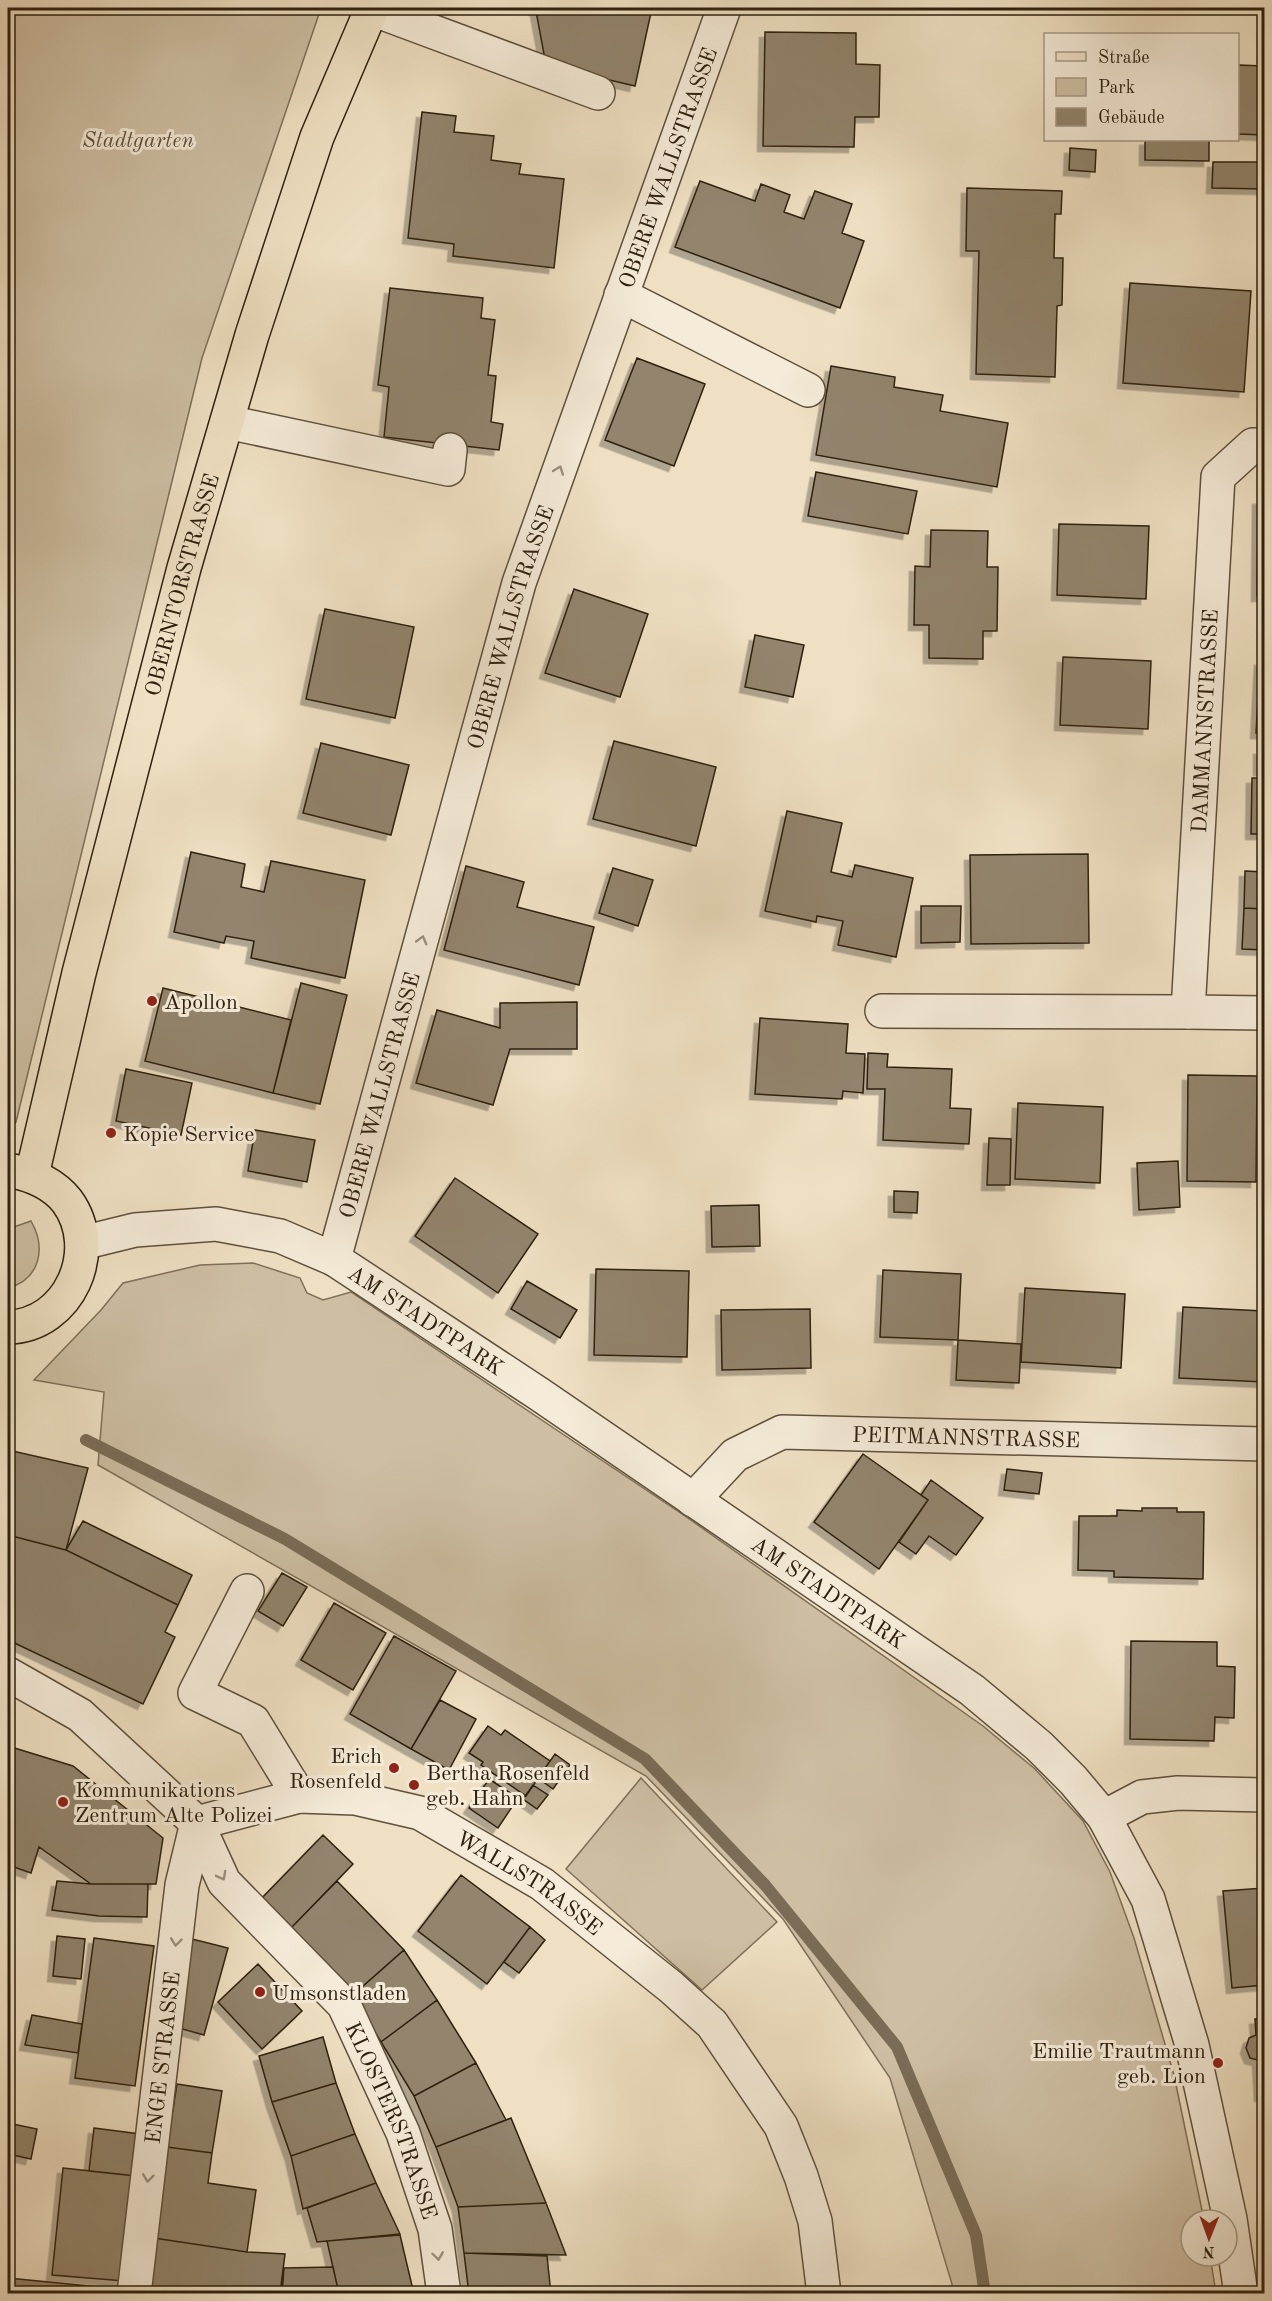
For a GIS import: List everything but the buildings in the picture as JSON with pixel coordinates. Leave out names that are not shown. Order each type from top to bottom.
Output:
[{"type":"main road","name":"OBERNTORSTRASSE","points":[[20,1173],[79,973],[184,568],[252,335],[317,137],[372,8]]},
{"type":"main road","points":[[8,1327],[16,1327],[39,1319],[58,1306],[72,1288],[81,1266],[82,1243],[77,1221],[67,1202],[51,1186],[20,1173]]},
{"type":"street","points":[[372,8],[598,93]]},
{"type":"street","name":"OBERE WALLSTRASSE","points":[[334,1259],[519,583],[724,8]]},
{"type":"street","points":[[621,294],[808,390]]},
{"type":"street","points":[[227,422],[448,469],[450,450]]},
{"type":"street","name":"DAMMANNSTRASSE","points":[[1188,1012],[1218,477],[1258,445]]},
{"type":"street","points":[[882,1011],[1264,1013]]},
{"type":"street","name":"AM STADTPARK","points":[[82,1243],[135,1230],[216,1224],[280,1236],[334,1259],[539,1394],[972,1690],[1039,1746],[1073,1780],[1104,1817],[1148,1899],[1192,2045],[1230,2219],[1241,2294]]},
{"type":"street","name":"PEITMANNSTRASSE","points":[[693,1500],[735,1455],[782,1432],[1264,1444]]},
{"type":"street","points":[[247,1590],[195,1693],[253,1721],[299,1796]]},
{"type":"street","points":[[8,1674],[80,1715],[197,1823]]},
{"type":"street","points":[[1104,1817],[1142,1797],[1178,1793],[1264,1795]]},
{"type":"street","name":"WALLSTRASSE","points":[[197,1823],[299,1796],[355,1798],[420,1813],[542,1884],[671,1987],[712,2024],[781,2126],[816,2221],[824,2294]]},
{"type":"street","name":"ENGE STRASSE","points":[[134,2294],[182,1885],[197,1823]]},
{"type":"street","name":"KLOSTERSTRASSE","points":[[197,1823],[225,1882],[344,2005],[403,2133],[435,2229],[444,2294]]},
{"type":"green space","name":"Stadtgarten","points":[[8,8],[321,8],[202,358],[16,1122],[8,1129]]},
{"type":"green space","points":[[31,1221],[38,1241],[38,1261],[28,1277],[8,1288],[8,1229]]},
{"type":"green space","points":[[253,1263],[300,1278],[307,1293],[323,1300],[351,1292],[685,1516],[983,1726],[1035,1769],[1083,1821],[1110,1872],[1134,1938],[1174,2075],[1202,2208],[1179,2208],[1179,2268],[1212,2268],[1216,2293],[952,2293],[952,2284],[890,2078],[783,1919],[646,1776],[98,1465],[104,1392],[34,1380],[101,1310],[123,1283],[200,1265]]},
{"type":"green space","points":[[641,1778],[777,1922],[702,1990],[566,1869]]},
{"type":"waterway","points":[[86,1440],[285,1539],[645,1759],[765,1885],[897,2047],[976,2235],[985,2294]]},
{"type":"place","name":"Apollon","points":[[152,1001]]},
{"type":"place","name":"Kopie Service","points":[[111,1133]]},
{"type":"place","name":"Erich Rosenfeld","points":[[394,1768]]},
{"type":"place","name":"Bertha Rosenfeld geb. Hahn","points":[[414,1785]]},
{"type":"place","name":"Kommunikations Zentrum Alte Polizei","points":[[63,1802]]},
{"type":"place","name":"Umsonstladen","points":[[260,1992]]},
{"type":"place","name":"Emilie Trautmann geb. Lion","points":[[1218,2063]]}]
